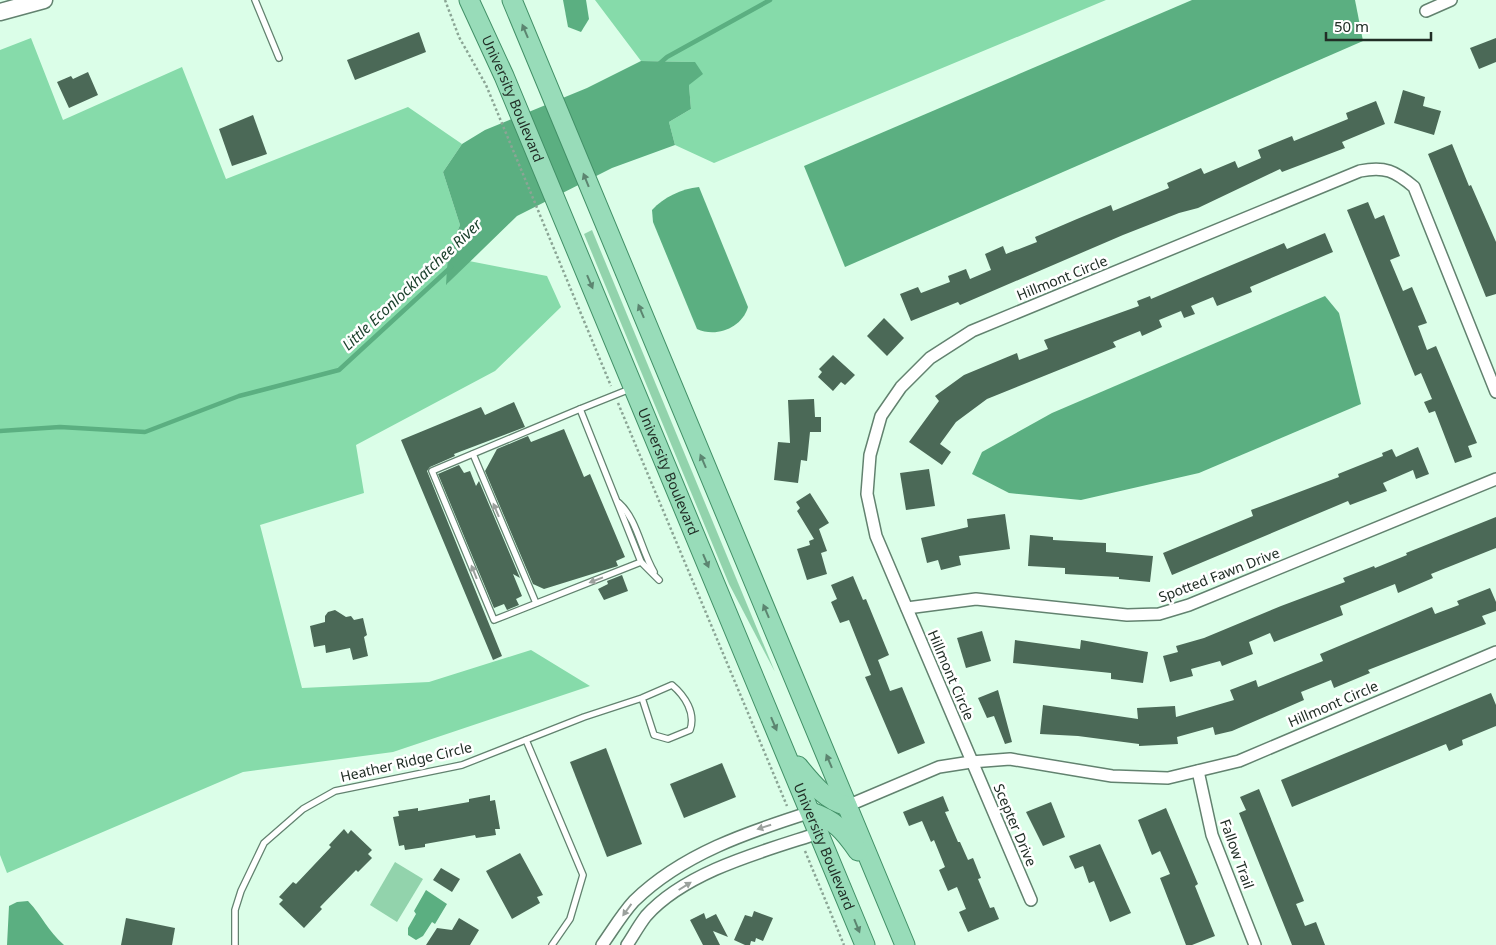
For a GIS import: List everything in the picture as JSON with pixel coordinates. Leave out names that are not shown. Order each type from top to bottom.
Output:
[{"type":"main road","name":"University Boulevard","points":[[469,0],[504,76],[865,945]]},
{"type":"main road","points":[[512,0],[905,945]]},
{"type":"main road","points":[[786,752],[820,792],[836,803],[847,806]]},
{"type":"main road","points":[[811,812],[827,818],[843,830],[877,876]]},
{"type":"street","points":[[0,12],[44,0]]},
{"type":"street","points":[[1426,11],[1451,0]]},
{"type":"street","name":"Hillmont Circle","points":[[971,762],[876,536],[867,494],[870,455],[881,416],[902,386],[930,358],[972,331],[1360,171],[1378,167],[1399,174],[1414,187],[1496,392]]},
{"type":"street","name":"Spotted Fawn Drive","points":[[907,608],[976,599],[1127,615],[1159,614],[1189,605],[1496,479]]},
{"type":"street","name":"Hillmont Circle","points":[[847,806],[939,767],[971,762],[1010,759],[1112,776],[1168,778],[1198,772],[1239,761],[1496,652]]},
{"type":"street","name":"Scepter Drive","points":[[971,762],[1031,900]]},
{"type":"street","name":"Fallow Trail","points":[[1198,772],[1212,835],[1255,945]]},
{"type":"street","points":[[602,945],[634,902],[671,872],[736,836],[811,812]]},
{"type":"street","points":[[627,945],[647,916],[684,886],[739,858],[819,833]]},
{"type":"lane","points":[[255,0],[279,58]]},
{"type":"lane","points":[[634,388],[432,471],[494,620],[641,562]]},
{"type":"lane","points":[[580,409],[641,562],[659,580],[646,559],[626,510],[618,502]]},
{"type":"lane","points":[[473,454],[536,603]]},
{"type":"lane","name":"Heather Ridge Circle","points":[[235,945],[235,910],[240,891],[264,843],[303,809],[336,791],[462,765],[584,716],[642,698],[672,685],[681,692],[694,720],[690,730],[668,739],[654,735],[642,698]]},
{"type":"lane","points":[[526,740],[583,874],[570,919],[552,945]]},
{"type":"path","points":[[445,0],[459,37],[488,91],[792,818]]},
{"type":"path","points":[[800,839],[844,945]]},
{"type":"shaded area","points":[[563,0],[586,0],[589,19],[581,32],[568,27]]},
{"type":"shaded area","points":[[595,0],[1106,0],[714,163],[675,145],[669,122],[691,109],[689,85],[695,62],[641,61]]},
{"type":"shaded area","points":[[1192,0],[1355,0],[1363,41],[845,267],[804,166]]},
{"type":"shaded area","points":[[31,38],[63,120],[182,67],[226,179],[408,107],[462,144],[443,172],[460,225],[448,253],[447,284],[469,261],[547,276],[561,307],[495,371],[356,445],[364,493],[260,525],[302,688],[429,682],[531,650],[590,686],[393,752],[243,772],[7,873],[0,855],[0,50]]},
{"type":"shaded area","points":[[641,61],[695,62],[703,74],[689,85],[691,109],[669,122],[675,145],[612,168],[517,216],[446,285],[448,253],[460,225],[443,172],[462,144],[485,130],[587,88]]},
{"type":"shaded area","points":[[699,187],[748,307],[740,321],[720,332],[704,332],[697,329],[653,222],[652,210],[662,201],[679,192]]},
{"type":"shaded area","points":[[592,230],[775,672],[729,584],[584,234]]},
{"type":"shaded area","points":[[1325,296],[1339,313],[1361,404],[1199,473],[1081,500],[1009,493],[972,474],[982,452],[1052,413]]},
{"type":"shaded area","points":[[395,862],[423,879],[397,922],[370,905]]},
{"type":"shaded area","points":[[426,890],[447,904],[435,924],[432,922],[423,936],[416,940],[408,935],[408,928],[416,914],[414,911]]},
{"type":"shaded area","points":[[28,901],[53,934],[64,945],[7,945],[9,906],[17,902]]},
{"type":"building","points":[[419,32],[426,52],[355,80],[347,60]]},
{"type":"building","points":[[1496,38],[1496,62],[1479,69],[1470,48]]},
{"type":"building","points":[[88,72],[98,95],[69,108],[57,82],[71,76],[73,79]]},
{"type":"building","points":[[1403,90],[1425,97],[1423,106],[1441,111],[1434,135],[1394,123]]},
{"type":"building","points":[[1376,101],[1385,124],[1342,142],[1345,148],[1282,172],[1280,169],[1198,208],[1179,213],[1123,235],[960,305],[958,302],[911,321],[900,294],[918,287],[921,293],[950,282],[948,276],[966,269],[970,279],[991,270],[985,254],[1003,246],[1006,254],[1037,242],[1035,237],[1111,205],[1113,211],[1169,188],[1167,183],[1201,168],[1204,174],[1235,161],[1238,168],[1261,158],[1258,150],[1292,136],[1294,141],[1348,119],[1346,113]]},
{"type":"building","points":[[253,115],[267,154],[232,166],[219,129]]},
{"type":"building","points":[[1452,144],[1469,186],[1471,185],[1496,242],[1496,294],[1486,297],[1428,154]]},
{"type":"building","points":[[1368,202],[1375,219],[1384,215],[1400,256],[1390,260],[1403,291],[1412,287],[1427,323],[1418,326],[1427,350],[1436,346],[1477,443],[1468,446],[1472,457],[1455,463],[1435,411],[1429,413],[1424,402],[1432,399],[1421,373],[1415,376],[1347,210]]},
{"type":"building","points":[[1325,233],[1333,252],[1250,287],[1252,292],[1217,306],[1213,297],[1191,306],[1195,314],[1184,318],[1181,311],[1159,320],[1162,327],[1142,336],[1140,331],[1113,342],[1116,347],[987,399],[956,422],[940,444],[951,452],[942,465],[909,442],[939,401],[935,396],[964,375],[1017,353],[1019,360],[1048,349],[1044,340],[1139,306],[1137,301],[1150,296],[1151,299],[1284,243],[1287,249]]},
{"type":"building","points":[[884,318],[904,338],[887,356],[867,336]]},
{"type":"building","points":[[833,355],[855,375],[845,385],[841,382],[833,391],[818,377],[822,372],[819,369]]},
{"type":"building","points":[[814,399],[815,417],[821,417],[821,432],[810,432],[807,461],[801,460],[798,483],[774,480],[778,442],[790,443],[788,400]]},
{"type":"building","points":[[514,402],[525,427],[454,454],[455,456],[430,467],[427,471],[502,656],[493,660],[401,440],[481,407],[485,415]]},
{"type":"building","points":[[564,429],[584,477],[590,474],[625,557],[616,561],[618,566],[544,589],[533,584],[485,471],[497,449],[528,436],[531,442]]},
{"type":"building","points":[[1418,447],[1429,474],[1416,479],[1413,470],[1383,483],[1387,491],[1350,505],[1348,501],[1172,575],[1163,553],[1253,516],[1251,510],[1339,477],[1338,474],[1383,456],[1382,453],[1392,449],[1396,457]]},
{"type":"building","points":[[459,465],[464,473],[470,471],[476,486],[479,481],[520,578],[513,574],[522,596],[516,599],[519,605],[507,610],[504,604],[494,608],[438,474]]},
{"type":"building","points":[[929,469],[935,506],[906,510],[900,473]]},
{"type":"building","points":[[810,493],[829,523],[819,529],[827,551],[821,553],[827,574],[807,580],[797,549],[810,545],[809,541],[814,539],[797,511],[800,508],[796,502]]},
{"type":"building","points":[[1005,514],[1010,549],[959,556],[961,565],[941,570],[938,560],[927,563],[921,538],[968,527],[967,519]]},
{"type":"building","points":[[1496,517],[1496,548],[1431,574],[1433,578],[1398,593],[1395,584],[1340,606],[1343,615],[1274,642],[1270,633],[1249,642],[1253,654],[1222,666],[1220,661],[1191,669],[1193,676],[1170,682],[1163,656],[1178,652],[1176,646],[1204,638],[1345,582],[1343,578],[1374,566],[1375,568],[1407,555],[1406,553]]},
{"type":"building","points":[[1030,535],[1053,537],[1053,540],[1106,543],[1106,552],[1153,556],[1150,582],[1119,579],[1119,577],[1065,574],[1065,568],[1028,566]]},
{"type":"building","points":[[622,575],[628,591],[604,600],[598,589],[608,584],[607,581]]},
{"type":"building","points":[[853,576],[863,600],[866,599],[889,655],[878,660],[890,691],[902,687],[925,743],[898,754],[865,677],[871,675],[849,620],[840,623],[831,602],[837,599],[831,585]]},
{"type":"building","points":[[1490,588],[1496,602],[1496,611],[1482,616],[1486,624],[1368,670],[1370,673],[1334,688],[1331,680],[1301,692],[1304,700],[1232,731],[1215,735],[1213,727],[1177,737],[1178,744],[1139,746],[1139,744],[1078,736],[1040,734],[1043,705],[1138,719],[1137,708],[1175,706],[1176,717],[1234,700],[1230,690],[1256,680],[1258,687],[1323,661],[1320,654],[1432,607],[1435,614],[1459,605],[1457,601]]},
{"type":"building","points":[[335,610],[346,617],[351,616],[354,620],[363,618],[367,635],[364,637],[368,656],[353,660],[350,648],[326,653],[325,645],[314,647],[310,626],[325,622],[325,616],[328,612]]},
{"type":"building","points":[[982,631],[991,661],[966,668],[957,638]]},
{"type":"building","points":[[1015,640],[1080,649],[1081,640],[1148,652],[1143,683],[1111,679],[1111,673],[1013,663]]},
{"type":"building","points":[[998,690],[1012,742],[1005,744],[994,716],[987,718],[978,698]]},
{"type":"building","points":[[1491,693],[1496,705],[1496,726],[1462,740],[1463,745],[1449,751],[1446,744],[1292,807],[1281,780]]},
{"type":"building","points":[[606,748],[642,844],[607,857],[570,762]]},
{"type":"building","points":[[722,763],[736,797],[684,818],[670,784]]},
{"type":"building","points":[[1259,789],[1304,901],[1296,904],[1305,926],[1316,922],[1325,945],[1292,945],[1239,813],[1246,810],[1240,797]]},
{"type":"building","points":[[490,795],[490,801],[495,800],[500,829],[495,829],[496,835],[476,838],[475,835],[425,844],[425,847],[405,850],[404,845],[399,846],[393,817],[399,816],[398,811],[418,808],[418,811],[469,802],[469,799]]},
{"type":"building","points":[[943,796],[949,811],[945,812],[958,842],[960,842],[968,860],[973,858],[981,878],[978,879],[990,908],[994,907],[999,919],[968,932],[959,912],[966,909],[957,887],[948,891],[939,870],[945,867],[934,840],[931,842],[922,821],[909,826],[903,812]]},
{"type":"building","points":[[1051,802],[1065,837],[1043,846],[1026,812]]},
{"type":"building","points":[[1166,808],[1198,884],[1195,886],[1215,936],[1192,945],[1186,945],[1160,878],[1170,874],[1160,851],[1152,855],[1138,820]]},
{"type":"building","points":[[344,829],[348,834],[351,830],[372,850],[368,854],[372,858],[358,872],[356,870],[320,907],[322,909],[304,928],[279,904],[283,900],[279,897],[293,882],[296,884],[331,847],[329,845]]},
{"type":"building","points":[[1100,844],[1131,913],[1110,922],[1094,881],[1089,883],[1083,866],[1075,869],[1069,856]]},
{"type":"building","points":[[520,853],[543,895],[537,897],[540,903],[512,919],[486,871]]},
{"type":"building","points":[[441,868],[460,879],[452,892],[433,880]]},
{"type":"building","points":[[754,911],[773,918],[763,941],[756,938],[755,942],[751,941],[750,945],[745,945],[734,940],[745,915],[752,917]]},
{"type":"building","points":[[704,913],[706,919],[716,914],[728,937],[713,931],[720,945],[703,945],[690,920]]},
{"type":"building","points":[[126,918],[175,928],[172,945],[121,945]]},
{"type":"building","points":[[459,918],[479,930],[470,945],[426,945],[437,928],[452,930]]},
{"type":"waterway","name":"Little Econlockhatchee River","points":[[659,64],[667,57],[770,0]]},
{"type":"waterway","name":"Little Econlockhatchee River","points":[[0,431],[60,427],[145,432],[239,396],[339,370],[451,267]]}]
